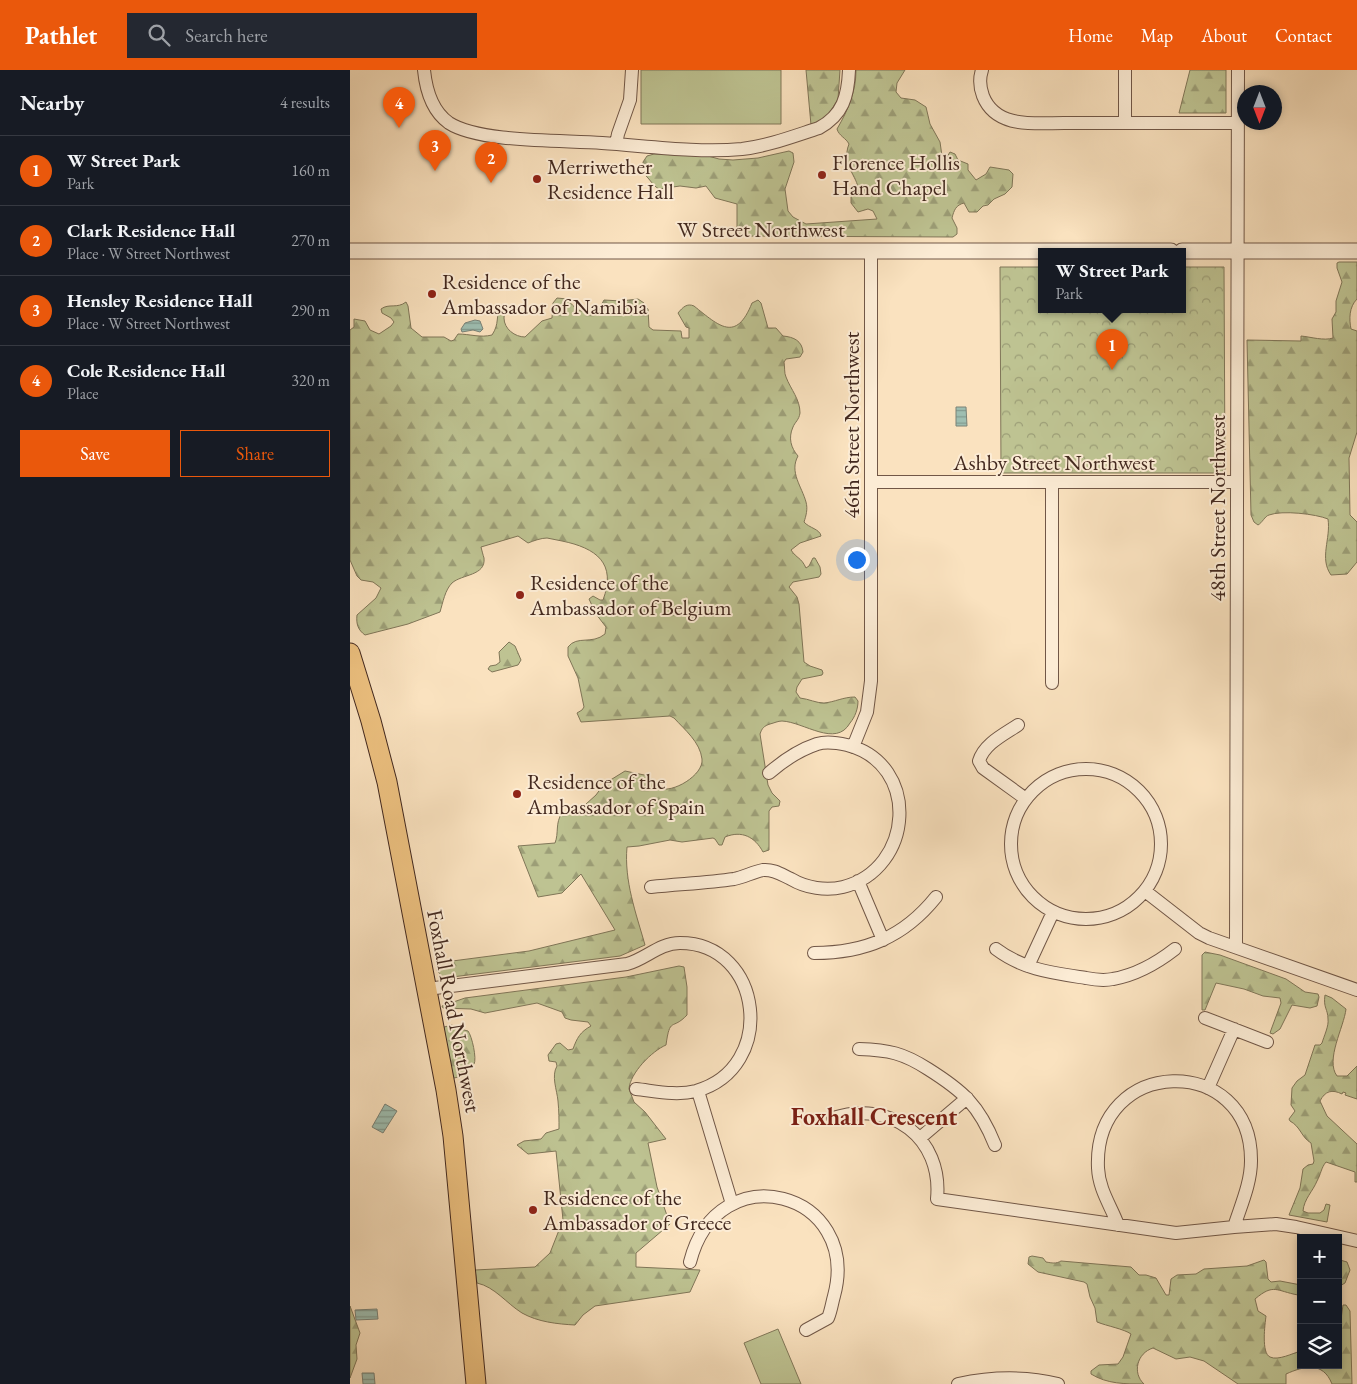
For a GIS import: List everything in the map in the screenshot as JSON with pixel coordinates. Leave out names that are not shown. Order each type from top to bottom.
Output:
[{"type":"main road","name":"Foxhall Road Northwest","points":[[350,653],[373,727],[387,782],[451,1125],[476,1384]]},
{"type":"street","points":[[424,70],[430,98],[436,109],[442,117],[462,129],[505,137],[713,150],[743,149],[819,128],[833,120],[842,106],[849,70]]},
{"type":"street","points":[[616,144],[630,100],[632,70]]},
{"type":"street","points":[[982,70],[980,87],[984,100],[991,110],[1006,120],[1025,123],[1237,123]]},
{"type":"street","points":[[1125,70],[1125,123]]},
{"type":"street","name":"48th Street Northwest","points":[[1238,70],[1238,85]]},
{"type":"street","name":"48th Street Northwest","points":[[1236,947],[1238,130]]},
{"type":"street","name":"W Street Northwest","points":[[350,250],[1038,251]]},
{"type":"street","name":"46th Street Northwest","points":[[853,747],[867,712],[871,685],[871,250]]},
{"type":"street","points":[[1186,251],[1357,251]]},
{"type":"street","name":"Ashby Street Northwest","points":[[871,482],[1237,482]]},
{"type":"street","points":[[1052,482],[1052,683]]},
{"type":"street","points":[[1018,725],[989,745],[982,752],[979,761],[983,768],[1026,799]]},
{"type":"street","points":[[651,887],[735,878],[763,870],[773,871],[813,887],[835,888],[858,881],[874,870],[889,854],[898,831],[900,813],[897,795],[886,772],[865,752],[835,743],[817,744],[788,757],[769,773]]},
{"type":"street","points":[[1089,770],[1105,772],[1132,786],[1148,802],[1157,822],[1159,834],[1160,851],[1158,862],[1155,874],[1145,891],[1132,903],[1108,916],[1071,917],[1053,912],[1040,904],[1026,889],[1015,868],[1012,856],[1013,826],[1020,808],[1026,799],[1038,786],[1071,771],[1089,770]]},
{"type":"street","points":[[858,881],[883,940]]},
{"type":"street","points":[[1145,891],[1199,933],[1357,990]]},
{"type":"street","points":[[814,952],[854,949],[883,940],[914,921],[936,897]]},
{"type":"street","points":[[1028,966],[1053,912]]},
{"type":"street","points":[[427,989],[627,964],[660,947],[673,943],[702,947],[720,957],[738,975],[748,997],[752,1020],[748,1041],[736,1065],[723,1078],[698,1090],[677,1094],[636,1089]]},
{"type":"street","points":[[996,949],[1009,958],[1028,966],[1062,975],[1093,980],[1119,978],[1145,968],[1175,949]]},
{"type":"street","points":[[1205,1018],[1267,1042]]},
{"type":"street","points":[[1208,1088],[1234,1029]]},
{"type":"street","points":[[859,1049],[887,1051],[909,1057],[946,1079],[967,1098],[983,1120],[996,1144]]},
{"type":"street","points":[[1118,1225],[1103,1192],[1098,1169],[1100,1143],[1106,1124],[1117,1107],[1132,1094],[1159,1082],[1181,1081],[1196,1083],[1222,1096],[1234,1108],[1244,1124],[1250,1142],[1250,1170],[1234,1226]]},
{"type":"street","points":[[698,1090],[732,1204]]},
{"type":"street","points":[[920,1138],[967,1098]]},
{"type":"street","points":[[833,1118],[855,1113],[878,1114],[906,1125],[920,1138],[936,1167],[938,1181],[937,1199],[1176,1233],[1269,1224],[1289,1225],[1357,1241]]},
{"type":"street","points":[[690,1262],[696,1243],[705,1227],[716,1214],[732,1204],[742,1199],[770,1196],[801,1206],[826,1229],[838,1259],[838,1272],[828,1318],[806,1330]]},
{"type":"street","points":[[958,1384],[1005,1378],[1038,1380],[1058,1384]]},
{"type":"green space","points":[[641,70],[781,70],[781,124],[641,124]]},
{"type":"green space","points":[[806,70],[840,70],[838,99],[827,117],[811,125]]},
{"type":"green space","points":[[856,70],[905,70],[897,83],[896,92],[901,98],[915,100],[926,107],[930,124],[940,142],[942,156],[947,157],[950,152],[955,154],[958,160],[968,164],[968,170],[976,180],[986,174],[990,167],[1009,170],[1013,174],[1012,187],[1005,194],[994,199],[988,205],[983,206],[977,212],[969,212],[964,203],[957,207],[952,218],[957,228],[957,234],[953,237],[735,236],[737,204],[715,198],[706,186],[696,188],[680,186],[659,189],[644,174],[643,162],[647,156],[654,154],[708,156],[733,160],[758,158],[789,151],[793,153],[794,162],[785,189],[788,211],[793,217],[806,224],[877,219],[873,211],[868,209],[858,212],[851,203],[851,197],[857,192],[858,187],[847,159],[849,144],[837,129],[851,101],[855,86]]},
{"type":"green space","points":[[1190,70],[1226,70],[1226,113],[1179,113]]},
{"type":"green space","points":[[1357,262],[1357,299],[1352,306],[1350,317],[1351,329],[1357,331],[1357,432],[1349,458],[1350,515],[1357,522],[1357,562],[1347,574],[1331,575],[1326,562],[1328,519],[1307,514],[1282,513],[1268,516],[1258,525],[1254,522],[1251,515],[1247,340],[1301,341],[1301,336],[1322,339],[1333,338],[1332,319],[1336,312],[1336,301],[1342,282],[1337,268],[1337,263]]},
{"type":"green space","points":[[1000,267],[1038,267],[1038,313],[1186,313],[1186,267],[1224,267],[1225,473],[1001,473]]},
{"type":"green space","points":[[557,298],[567,299],[580,311],[588,312],[598,311],[604,300],[638,299],[648,309],[649,327],[653,330],[681,331],[682,338],[689,338],[689,328],[686,327],[678,313],[685,306],[694,306],[711,320],[726,327],[733,327],[740,323],[752,303],[758,300],[761,303],[768,328],[776,328],[783,336],[791,337],[799,342],[803,352],[800,357],[786,359],[784,362],[785,375],[800,408],[798,419],[791,431],[791,439],[792,446],[798,456],[795,468],[797,479],[807,505],[804,522],[819,532],[821,536],[800,543],[791,550],[806,568],[815,558],[820,567],[821,574],[819,577],[793,582],[789,587],[797,597],[799,604],[804,662],[822,670],[823,673],[822,675],[802,679],[796,692],[800,698],[821,703],[855,697],[858,701],[855,716],[844,730],[837,733],[828,734],[782,721],[765,726],[762,729],[760,734],[768,785],[772,793],[780,801],[779,806],[772,807],[769,811],[769,850],[763,852],[752,839],[737,834],[725,837],[722,845],[719,845],[713,838],[682,842],[670,840],[627,847],[629,885],[645,945],[620,956],[444,978],[437,971],[437,963],[529,951],[615,930],[581,874],[562,893],[538,897],[518,846],[555,843],[562,813],[579,812],[604,784],[625,771],[649,776],[656,786],[665,789],[679,786],[693,777],[701,765],[702,759],[695,742],[670,716],[581,722],[577,713],[584,707],[578,678],[568,656],[568,647],[576,641],[595,639],[605,634],[606,627],[596,614],[589,599],[593,596],[603,600],[607,587],[605,567],[594,553],[585,548],[547,538],[528,543],[518,536],[481,547],[484,564],[472,574],[452,583],[446,593],[440,612],[408,624],[365,635],[358,626],[357,615],[376,598],[381,588],[373,582],[361,580],[357,576],[350,560],[350,330],[354,327],[354,319],[365,321],[370,330],[379,334],[394,322],[382,313],[381,309],[406,302],[411,328],[422,337],[444,337],[451,341],[458,334],[492,335],[496,327],[501,305],[505,305],[504,322],[506,326],[514,334],[525,337],[542,321],[552,318],[553,303]]},
{"type":"green space","points":[[509,642],[515,646],[521,660],[518,665],[492,672],[488,669],[490,666],[500,662],[499,652]]},
{"type":"green space","points":[[1205,952],[1220,955],[1286,979],[1305,992],[1318,994],[1317,1006],[1310,1008],[1292,1005],[1280,1029],[1273,1034],[1270,1033],[1281,1003],[1280,998],[1263,996],[1244,989],[1216,983],[1205,1010],[1202,1010],[1202,955]]},
{"type":"green space","points":[[679,966],[684,967],[687,987],[687,1015],[670,1027],[666,1045],[654,1052],[637,1070],[629,1089],[634,1102],[645,1112],[666,1139],[648,1143],[657,1187],[670,1224],[636,1253],[636,1267],[700,1270],[690,1292],[595,1306],[583,1315],[575,1325],[534,1319],[516,1309],[489,1288],[477,1283],[475,1270],[535,1267],[550,1253],[563,1220],[556,1151],[528,1154],[517,1145],[524,1141],[541,1139],[546,1133],[559,1129],[558,1101],[554,1079],[557,1066],[556,1062],[549,1061],[548,1055],[556,1044],[560,1043],[568,1050],[573,1049],[579,1036],[591,1026],[588,1022],[565,1018],[562,1012],[537,1003],[485,1013],[471,1009],[443,1008],[442,1006],[465,998],[626,977]]},
{"type":"green space","points":[[1325,995],[1346,1009],[1334,1053],[1334,1069],[1337,1076],[1347,1076],[1357,1066],[1357,1099],[1345,1095],[1346,1093],[1343,1092],[1342,1094],[1332,1091],[1324,1095],[1320,1101],[1327,1116],[1357,1144],[1357,1182],[1355,1182],[1355,1172],[1326,1162],[1305,1203],[1303,1211],[1308,1213],[1320,1213],[1324,1210],[1326,1204],[1330,1205],[1327,1222],[1289,1215],[1300,1188],[1303,1169],[1313,1164],[1314,1161],[1311,1143],[1289,1119],[1295,1111],[1291,1105],[1292,1088],[1305,1075],[1315,1045],[1322,1043],[1328,1022]]},
{"type":"green space","points":[[452,1025],[468,1031],[475,1057],[474,1064],[467,1070],[467,1075],[454,1078],[452,1076],[444,1029],[444,1027]]},
{"type":"green space","points":[[1029,1257],[1043,1258],[1046,1262],[1052,1263],[1061,1261],[1131,1267],[1139,1275],[1156,1278],[1166,1295],[1169,1295],[1171,1279],[1177,1275],[1196,1274],[1204,1269],[1247,1266],[1264,1260],[1266,1262],[1268,1279],[1271,1282],[1280,1281],[1297,1284],[1297,1295],[1271,1290],[1255,1299],[1258,1311],[1266,1316],[1265,1350],[1273,1358],[1297,1352],[1297,1369],[1300,1369],[1286,1374],[1286,1384],[1238,1384],[1204,1361],[1190,1357],[1176,1359],[1153,1348],[1143,1354],[1138,1364],[1138,1374],[1144,1384],[1116,1383],[1103,1380],[1091,1374],[1091,1371],[1099,1365],[1118,1364],[1123,1357],[1131,1334],[1097,1322],[1095,1308],[1087,1284],[1038,1272],[1028,1264]]},
{"type":"green space","points":[[1342,1261],[1347,1262],[1350,1270],[1345,1283],[1342,1285]]},
{"type":"green space","points":[[1343,1305],[1346,1305],[1350,1311],[1352,1384],[1332,1384],[1324,1372],[1318,1369],[1342,1369],[1342,1312]]},
{"type":"green space","points":[[350,1306],[360,1333],[356,1345],[357,1359],[350,1378]]},
{"type":"green space","points":[[778,1329],[801,1384],[761,1384],[744,1343]]},
{"type":"shaded area","points":[[475,320],[480,321],[483,329],[480,332],[473,330],[462,332],[461,329],[465,323]]},
{"type":"shaded area","points":[[956,407],[966,407],[967,426],[956,426]]},
{"type":"shaded area","points":[[385,1104],[397,1111],[383,1133],[372,1127]]},
{"type":"shaded area","points":[[377,1309],[378,1319],[356,1320],[355,1310]]},
{"type":"shaded area","points":[[362,1373],[374,1373],[375,1384],[363,1384]]},
{"type":"place","name":"Cole Residence Hall","points":[[399,128]]},
{"type":"place","name":"Hensley Residence Hall","points":[[435,171]]},
{"type":"place","name":"Florence Hollis Hand Chapel","points":[[822,175]]},
{"type":"place","name":"Merriwether Residence Hall","points":[[537,179]]},
{"type":"place","name":"Clark Residence Hall","points":[[491,183]]},
{"type":"place","name":"Residence of the Ambassador of Namibia","points":[[432,294]]},
{"type":"place","name":"W Street Park","points":[[1112,370]]},
{"type":"place","name":"Residence of the Ambassador of Belgium","points":[[520,595]]},
{"type":"place","name":"Residence of the Ambassador of Spain","points":[[517,794]]},
{"type":"place","name":"Residence of the Ambassador of Greece","points":[[533,1210]]},
{"type":"district","name":"Foxhall Crescent","points":[[874,1116]]}]
